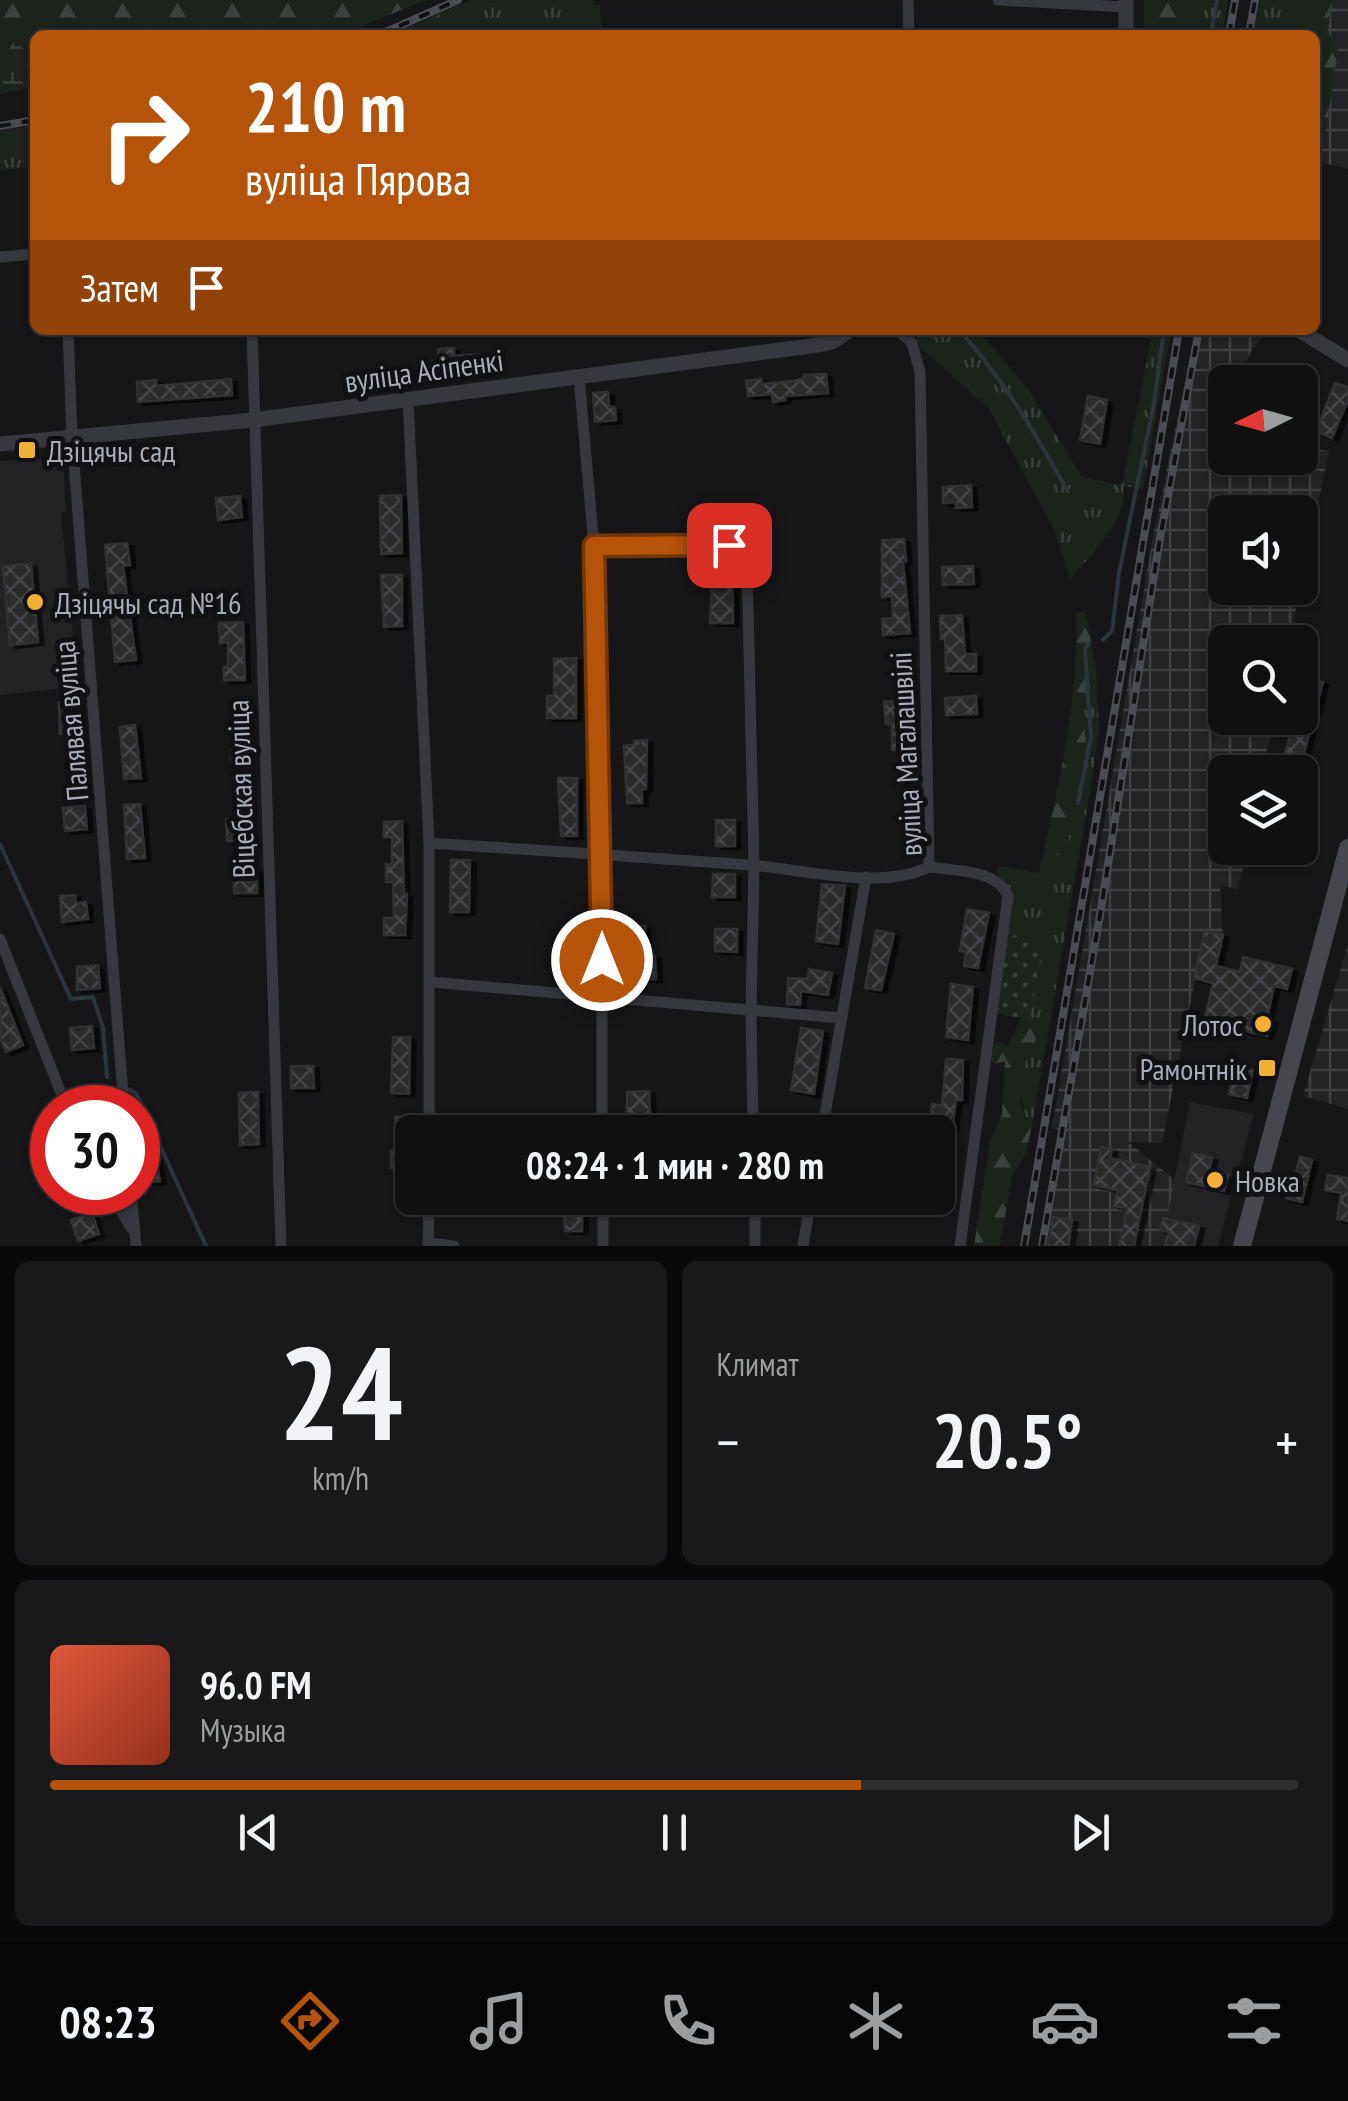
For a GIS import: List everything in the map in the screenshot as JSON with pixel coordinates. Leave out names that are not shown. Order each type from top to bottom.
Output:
[{"type":"main road","points":[[1242,1246],[1348,848]]},
{"type":"street","points":[[908,0],[908,30]]},
{"type":"street","points":[[998,0],[1126,4],[1126,30]]},
{"type":"street","points":[[0,257],[30,254]]},
{"type":"street","name":"Палявая вуліца","points":[[68,335],[72,437],[122,1085]]},
{"type":"street","name":"Віцебская вуліца","points":[[252,335],[281,1246]]},
{"type":"street","name":"вуліца Асіпенкі","points":[[0,444],[253,420],[408,400],[818,345],[842,335]]},
{"type":"street","name":"вуліца Магалашвілі","points":[[903,335],[918,356],[920,372],[930,867],[988,876],[1005,888],[1008,896],[960,1246]]},
{"type":"street","points":[[1307,335],[1348,360]]},
{"type":"street","points":[[579,377],[594,546],[602,854],[602,1115]]},
{"type":"street","points":[[408,400],[429,844],[429,1115]]},
{"type":"street","points":[[594,546],[729,545],[742,550],[746,564],[754,865],[754,1115]]},
{"type":"street","points":[[429,844],[754,865],[866,877],[894,878],[930,867]]},
{"type":"street","points":[[825,1115],[866,877]]},
{"type":"street","points":[[0,939],[58,1085]]},
{"type":"street","points":[[431,982],[841,1018]]},
{"type":"street","points":[[122,1215],[135,1240]]},
{"type":"street","points":[[132,1215],[135,1240]]},
{"type":"street","points":[[428,1215],[428,1244],[454,1246]]},
{"type":"street","points":[[602,1215],[603,1246]]},
{"type":"street","points":[[755,1215],[756,1246]]},
{"type":"street","points":[[802,1246],[808,1215]]},
{"type":"shaded area","points":[[1333,0],[1348,0],[1348,169],[1320,162],[1320,66]]},
{"type":"shaded area","points":[[1195,335],[1264,335],[1252,349],[1246,365],[1208,365],[1208,475],[1318,475],[1318,449],[1329,451],[1318,504],[1318,495],[1208,495],[1208,605],[1297,605],[1293,625],[1208,625],[1208,735],[1270,735],[1266,755],[1208,755],[1208,865],[1244,865],[1238,889],[1220,886],[1223,935],[1205,931],[1162,1143],[1128,1142],[1175,1180],[1161,1246],[1047,1246],[1065,1132],[1052,1128],[1153,536]]},
{"type":"shaded area","name":"Дзіцячы сад №16","points":[[63,458],[66,511],[61,512],[78,687],[0,695],[0,461]]},
{"type":"shaded area","points":[[1348,944],[1348,1109],[1303,1096]]},
{"type":"shaded area","points":[[1190,1102],[1254,1114],[1218,1246],[1161,1246]]},
{"type":"green space","points":[[0,0],[426,0],[349,30],[30,30],[30,50],[0,52]]},
{"type":"green space","points":[[471,0],[593,0],[594,5],[600,5],[602,30],[402,30]]},
{"type":"green space","points":[[1144,0],[1198,0],[1188,30],[1144,29]]},
{"type":"green space","points":[[1198,0],[1228,0],[1223,30],[1188,30]]},
{"type":"green space","points":[[1260,0],[1307,0],[1302,30],[1255,30]]},
{"type":"green space","points":[[1307,0],[1333,0],[1327,29],[1338,51],[1325,136],[1320,142],[1320,30],[1302,30]]},
{"type":"green space","points":[[17,38],[30,49],[30,87],[0,95],[0,52],[5,54]]},
{"type":"green space","points":[[30,126],[30,167],[0,170],[0,131]]},
{"type":"green space","points":[[914,335],[981,335],[1027,387],[1082,477],[1122,485],[1151,339],[1130,335],[1170,335],[1143,489],[1123,486],[1114,524],[1070,579],[1055,531],[989,409],[920,347]]},
{"type":"green space","points":[[1076,612],[1086,612],[1096,671],[1089,691],[1081,698],[1086,741],[1068,811],[1069,842],[1065,854],[1055,855],[1045,847],[1072,701]]},
{"type":"green space","points":[[1096,671],[1099,727],[1091,786],[1031,1131],[1021,1086],[1037,1027],[1030,1019],[1043,941],[1008,934],[1011,895],[998,875],[999,866],[1039,873],[1045,847],[1055,855],[1069,842],[1068,811],[1086,741],[1081,698],[1089,691]]},
{"type":"green space","points":[[1008,934],[1043,941],[1030,1019],[997,1014]]},
{"type":"green space","points":[[1021,1018],[1030,1019],[1038,1027],[1026,1059],[1020,1104],[1031,1131],[1026,1153],[1012,1176],[1000,1246],[974,1246],[990,1141],[1002,1115],[1005,1061],[995,1064],[989,1059],[992,1045],[1000,1042],[1008,1046]]},
{"type":"building","points":[[454,348],[454,356],[488,354],[489,373],[433,379],[432,361],[439,361],[438,349]]},
{"type":"building","points":[[826,374],[828,393],[785,396],[785,400],[773,402],[772,394],[748,396],[746,381],[761,379],[762,384]]},
{"type":"building","points":[[231,379],[232,395],[138,402],[137,382],[156,380],[156,386]]},
{"type":"building","points":[[1335,383],[1348,387],[1348,400],[1332,438],[1318,432]]},
{"type":"building","points":[[608,392],[609,407],[615,407],[616,420],[595,422],[593,393]]},
{"type":"building","points":[[1088,396],[1107,400],[1100,444],[1080,440]]},
{"type":"building","points":[[971,485],[972,507],[956,508],[956,502],[943,503],[943,487]]},
{"type":"building","points":[[401,495],[402,553],[381,554],[380,496]]},
{"type":"building","points":[[240,496],[242,517],[218,520],[216,498]]},
{"type":"building","points":[[904,539],[910,633],[883,635],[882,619],[893,618],[892,596],[882,597],[882,540]]},
{"type":"building","points":[[127,543],[130,565],[123,566],[136,660],[115,662],[105,545]]},
{"type":"building","points":[[31,564],[38,642],[10,645],[3,566]]},
{"type":"building","points":[[973,566],[974,584],[943,585],[942,567]]},
{"type":"building","points":[[713,567],[732,568],[733,623],[710,623]]},
{"type":"building","points":[[381,575],[402,575],[402,626],[384,627]]},
{"type":"building","points":[[962,615],[965,654],[976,654],[976,671],[946,671],[940,616]]},
{"type":"building","points":[[243,622],[245,680],[224,680],[228,642],[220,643],[219,623]]},
{"type":"building","points":[[576,658],[576,718],[547,718],[547,696],[554,696],[554,659]]},
{"type":"building","points":[[976,696],[977,714],[946,715],[945,698]]},
{"type":"building","points":[[907,700],[910,757],[900,757],[900,750],[892,750],[892,724],[886,724],[884,702]]},
{"type":"building","points":[[76,701],[78,733],[60,734],[59,702]]},
{"type":"building","points":[[247,706],[249,761],[231,762],[232,707]]},
{"type":"building","points":[[135,725],[141,778],[124,779],[120,727]]},
{"type":"building","points":[[1290,735],[1309,735],[1304,755],[1285,755]]},
{"type":"building","points":[[647,740],[642,803],[627,803],[624,746]]},
{"type":"building","points":[[558,778],[577,778],[577,836],[561,836]]},
{"type":"building","points":[[140,804],[145,858],[127,859],[124,805]]},
{"type":"building","points":[[85,806],[87,829],[65,831],[63,808]]},
{"type":"building","points":[[249,818],[249,841],[227,841],[226,819]]},
{"type":"building","points":[[716,820],[735,820],[735,846],[716,846]]},
{"type":"building","points":[[402,821],[407,894],[405,935],[384,935],[384,918],[394,918],[393,882],[386,882],[386,864],[392,865],[392,837],[384,837],[384,822]]},
{"type":"building","points":[[451,860],[470,860],[469,912],[450,912]]},
{"type":"building","points":[[234,870],[257,870],[257,893],[234,893]]},
{"type":"building","points":[[713,874],[735,874],[735,897],[712,897]]},
{"type":"building","points":[[822,884],[845,886],[838,944],[816,941]]},
{"type":"building","points":[[75,895],[76,903],[86,902],[88,919],[62,922],[60,896]]},
{"type":"building","points":[[967,909],[989,913],[978,968],[964,966],[966,952],[960,951]]},
{"type":"building","points":[[629,926],[645,926],[645,956],[655,956],[656,979],[643,979],[642,973],[628,974]]},
{"type":"building","points":[[715,929],[737,929],[737,952],[715,951]]},
{"type":"building","points":[[876,930],[894,934],[881,990],[865,988]]},
{"type":"building","points":[[1205,931],[1223,935],[1216,966],[1240,972],[1243,957],[1292,969],[1287,989],[1274,986],[1267,1036],[1204,1022],[1213,983],[1194,978]]},
{"type":"building","points":[[98,965],[100,988],[77,990],[77,967]]},
{"type":"building","points":[[809,969],[832,973],[828,995],[801,991],[800,1005],[787,1004],[788,978],[808,979]]},
{"type":"building","points":[[951,984],[973,987],[968,1040],[946,1037]]},
{"type":"building","points":[[0,987],[23,1045],[6,1052],[0,1037]]},
{"type":"building","points":[[92,1026],[94,1048],[72,1050],[70,1028]]},
{"type":"building","points":[[801,1028],[823,1031],[814,1094],[791,1090]]},
{"type":"building","points":[[393,1037],[410,1037],[409,1094],[391,1093]]},
{"type":"building","points":[[946,1059],[963,1060],[962,1100],[956,1100],[954,1115],[930,1115],[932,1104],[942,1106]]},
{"type":"building","points":[[1227,1064],[1253,1070],[1247,1098],[1229,1094],[1232,1080],[1224,1078]]},
{"type":"building","points":[[291,1066],[313,1066],[314,1088],[291,1088]]},
{"type":"building","points":[[649,1091],[650,1114],[627,1114],[627,1092]]},
{"type":"building","points":[[258,1092],[259,1144],[240,1145],[239,1093]]},
{"type":"building","points":[[1101,1147],[1112,1149],[1110,1158],[1150,1167],[1134,1246],[1119,1246],[1127,1208],[1114,1206],[1118,1190],[1094,1185]]},
{"type":"building","points":[[395,1150],[395,1168],[391,1168],[391,1151]]},
{"type":"building","points":[[1193,1153],[1212,1158],[1209,1171],[1228,1176],[1224,1191],[1186,1182]]},
{"type":"building","points":[[1300,1157],[1312,1160],[1302,1202],[1286,1198]]},
{"type":"building","points":[[1328,1175],[1348,1178],[1348,1221],[1337,1219],[1341,1193],[1325,1190]]},
{"type":"building","points":[[93,1215],[99,1234],[78,1241],[71,1220]]},
{"type":"building","points":[[565,1215],[582,1215],[582,1231],[565,1231]]},
{"type":"building","points":[[1053,1217],[1072,1220],[1068,1246],[1048,1246]]},
{"type":"building","points":[[1163,1218],[1199,1226],[1194,1246],[1165,1246],[1169,1232],[1160,1230]]},
{"type":"waterway","points":[[1212,30],[1217,0]]},
{"type":"waterway","points":[[963,335],[1004,387],[1067,490]]},
{"type":"waterway","points":[[1103,640],[1112,631],[1119,573],[1154,403],[1163,335]]},
{"type":"waterway","points":[[1078,803],[1091,737],[1085,649],[1089,643]]},
{"type":"waterway","points":[[0,844],[71,999],[93,997],[103,1028],[107,1077]]},
{"type":"waterway","points":[[160,1145],[206,1246]]},
{"type":"railway","points":[[390,30],[458,0]]},
{"type":"railway","points":[[1230,30],[1235,0]]},
{"type":"railway","points":[[1250,30],[1255,0]]},
{"type":"railway","points":[[0,126],[30,121]]},
{"type":"railway","points":[[1024,1246],[1178,335]]},
{"type":"railway","points":[[1042,1246],[1160,538],[1198,335]]},
{"type":"place","name":"Дзіцячы сад","points":[[27,450]]},
{"type":"place","name":"Дзіцячы сад №16","points":[[35,602]]},
{"type":"place","name":"Лотос","points":[[1263,1024]]},
{"type":"place","name":"Рамонтнік","points":[[1267,1068]]},
{"type":"place","name":"Новка","points":[[1215,1180]]},
{"type":"route","points":[[602,960],[594,546],[729,545]]}]
